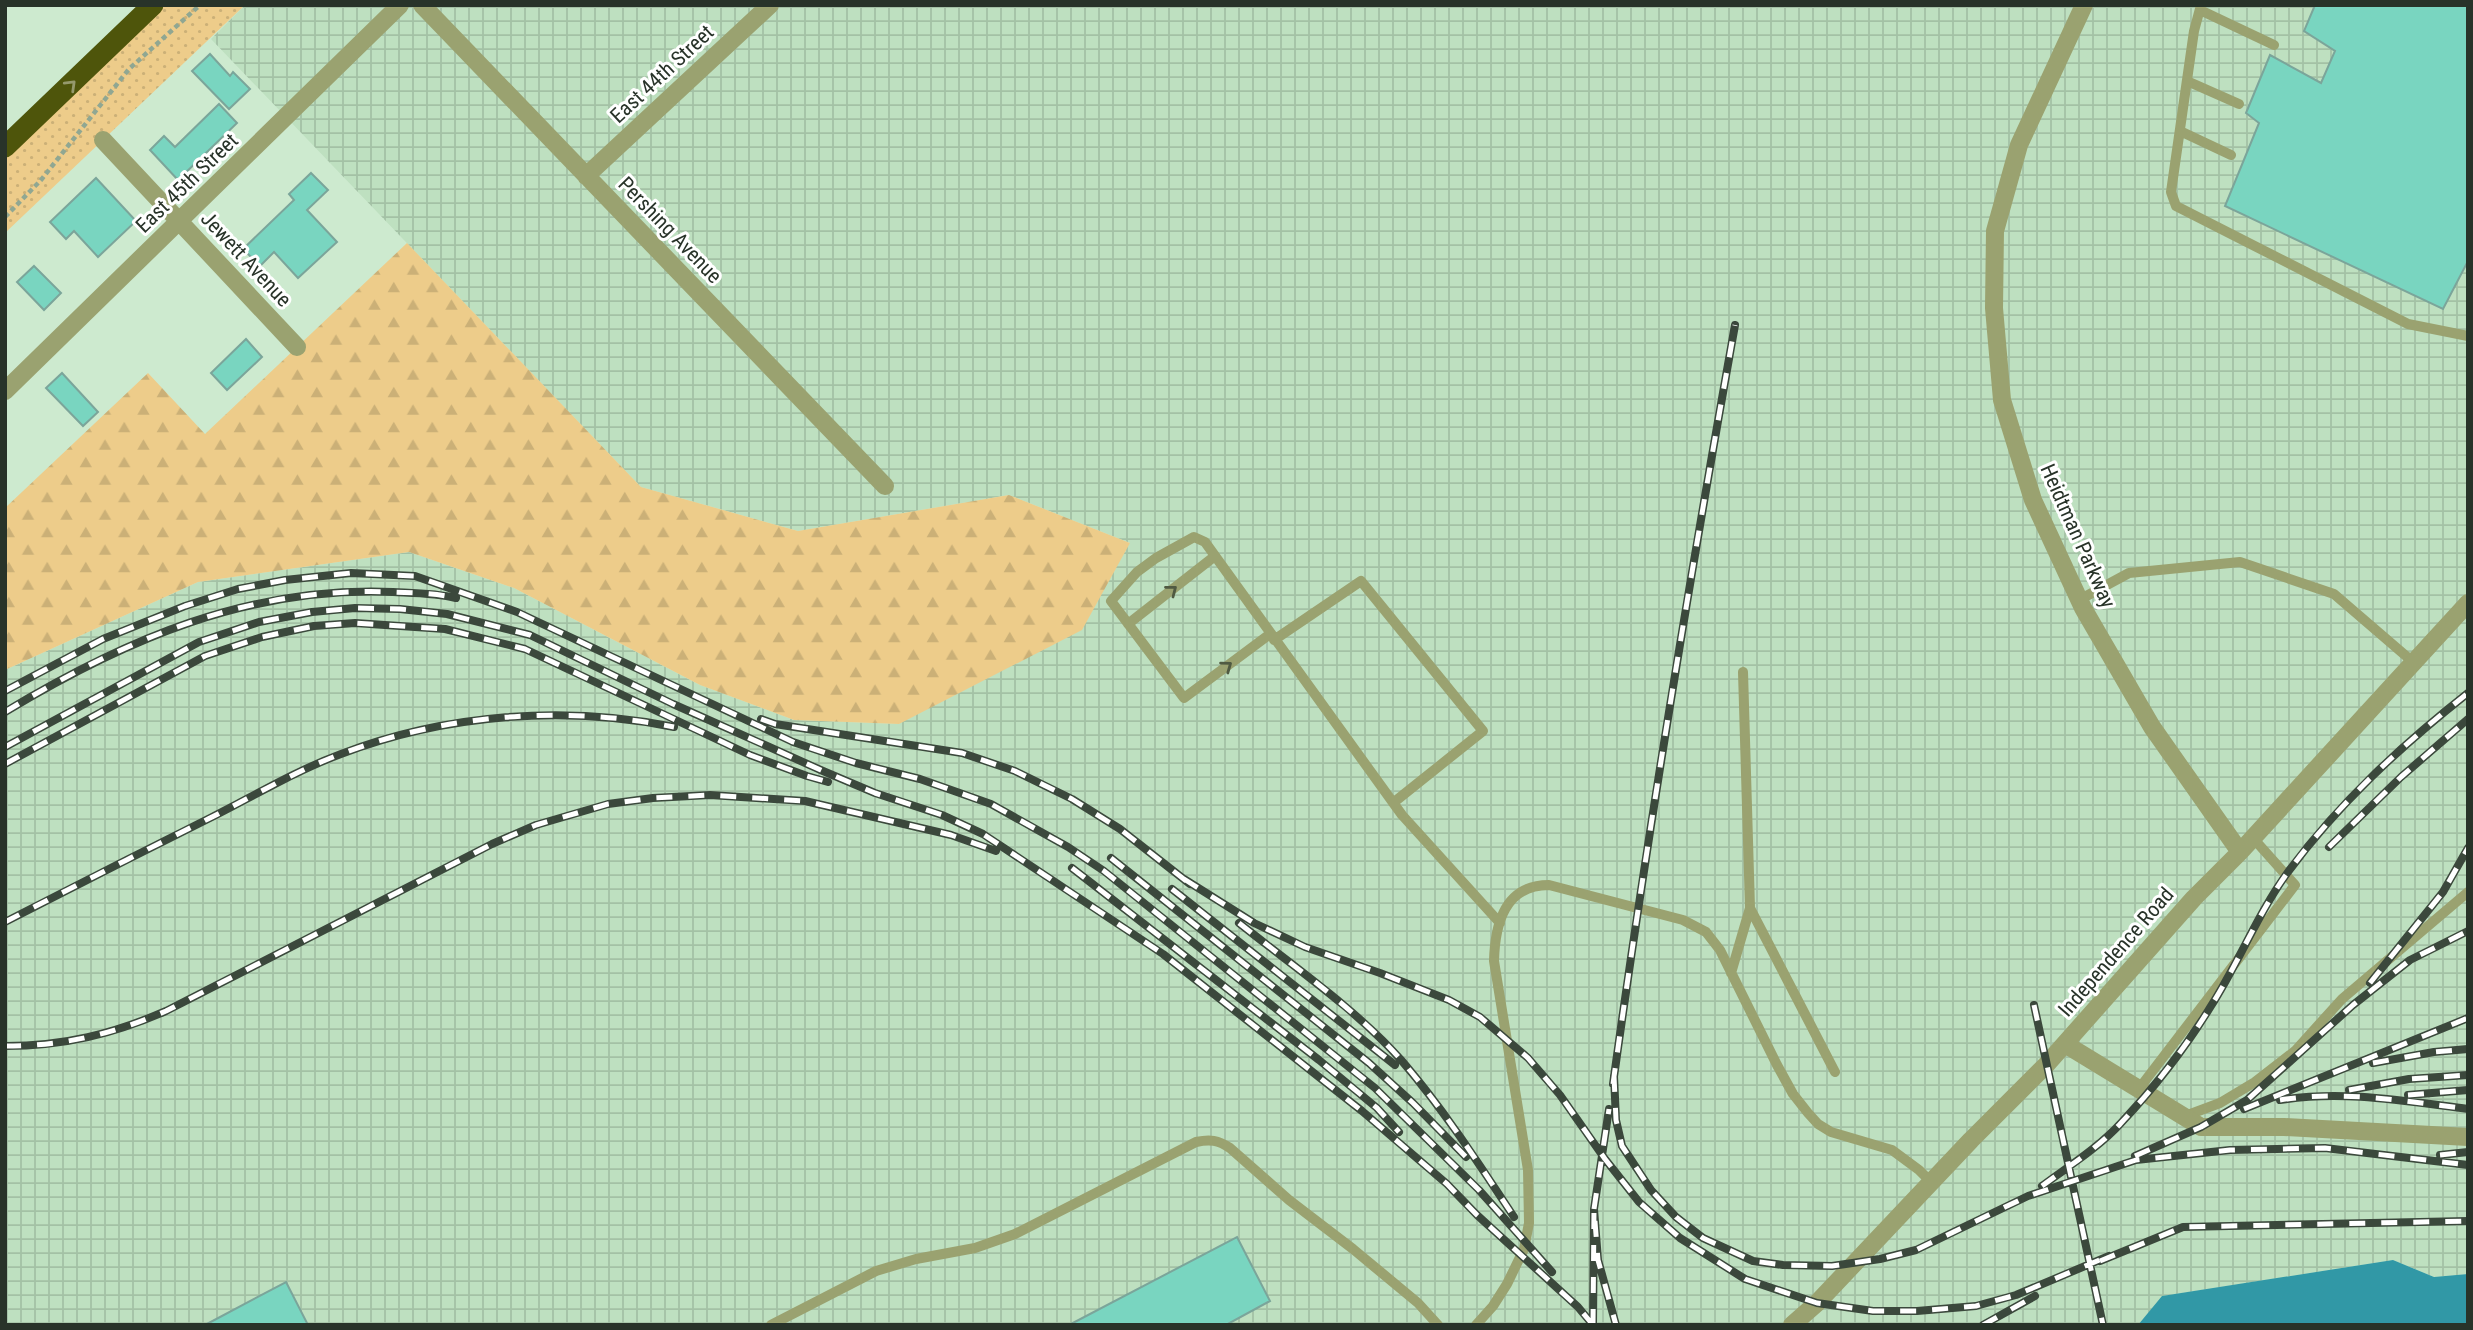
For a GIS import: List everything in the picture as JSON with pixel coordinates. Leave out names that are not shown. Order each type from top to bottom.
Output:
[{"type":"highway","points":[[5,148],[153,5]]},
{"type":"street","name":"East 45th Street","points":[[5,391],[400,5]]},
{"type":"street","name":"Pershing Avenue","points":[[422,5],[885,486]]},
{"type":"street","name":"East 44th Street","points":[[586,176],[769,5]]},
{"type":"street","name":"Heidtman Parkway","points":[[2084,5],[2019,145],[1995,231],[1994,308],[2002,400],[2033,500],[2080,600],[2152,727],[2240,852]]},
{"type":"street","name":"Jewett Avenue","points":[[103,140],[298,347]]},
{"type":"street","name":"Independence Road","points":[[1792,1325],[1817,1303],[2065,1044],[2194,898],[2240,852],[2468,603]]},
{"type":"street","points":[[2065,1044],[2201,1127],[2284,1127],[2468,1137]]},
{"type":"lane","points":[[2274,46],[2200,8],[2171,192],[2176,206],[2408,324],[2468,336]]},
{"type":"lane","points":[[2187,81],[2239,104]]},
{"type":"lane","points":[[2180,131],[2231,155]]},
{"type":"lane","points":[[1393,803],[1483,731],[1361,581],[1272,637],[1184,698],[1111,601],[1137,572],[1156,558],[1194,537],[1199,537],[1205,542],[1272,637],[1393,803],[1439,858],[1500,923]]},
{"type":"lane","points":[[1128,624],[1215,556]]},
{"type":"lane","points":[[2080,600],[2129,573],[2239,562],[2333,594],[2413,662]]},
{"type":"lane","points":[[1731,973],[1750,908],[1743,673]]},
{"type":"lane","points":[[2138,1090],[2295,885],[2253,838]]},
{"type":"lane","points":[[1476,1325],[1493,1306],[1507,1284],[1524,1249],[1529,1223],[1528,1170],[1496,982],[1495,942],[1505,908],[1515,896],[1534,885],[1549,885],[1683,920],[1696,926],[1714,940],[1793,1094],[1818,1124],[1839,1135],[1892,1150],[1931,1182]]},
{"type":"lane","points":[[2185,1116],[2220,1103],[2255,1082],[2295,1051],[2342,999],[2468,892]]},
{"type":"lane","points":[[1750,908],[1835,1072]]},
{"type":"lane","points":[[771,1325],[876,1271],[916,1259],[975,1248],[1015,1234],[1196,1142],[1208,1139],[1230,1147],[1279,1192],[1418,1303],[1438,1325]]},
{"type":"path","points":[[5,217],[41,180],[129,69],[200,5]]},
{"type":"shaded area","points":[[245,5],[2468,5],[2468,1274],[2434,1277],[2393,1260],[2163,1296],[2138,1325],[5,1325],[5,670],[198,582],[409,552],[514,588],[700,685],[794,720],[899,724],[1130,543],[1009,495],[798,531],[641,487],[211,39]]},
{"type":"green space","points":[[153,5],[245,5],[5,233],[5,147]]},
{"type":"green space","points":[[407,243],[641,487],[798,531],[1009,495],[1130,543],[1082,630],[899,724],[794,720],[700,685],[514,588],[409,552],[198,582],[5,670],[5,508],[148,373],[205,434]]},
{"type":"water","points":[[2393,1260],[2434,1277],[2468,1274],[2468,1325],[2138,1325],[2162,1296]]},
{"type":"building","points":[[2315,5],[2468,5],[2468,261],[2443,309],[2225,206],[2259,123],[2246,113],[2270,55],[2321,83],[2335,51],[2304,31]]},
{"type":"building","points":[[210,54],[230,76],[233,72],[250,89],[229,109],[192,71]]},
{"type":"building","points":[[219,104],[237,123],[178,180],[150,150],[164,136],[175,147]]},
{"type":"building","points":[[311,173],[328,190],[307,210],[337,242],[298,278],[274,252],[260,266],[243,249],[294,200],[289,194]]},
{"type":"building","points":[[96,178],[136,221],[98,257],[74,231],[66,239],[50,222]]},
{"type":"building","points":[[34,266],[61,293],[44,310],[17,282]]},
{"type":"building","points":[[246,339],[262,357],[227,390],[211,373]]},
{"type":"building","points":[[62,373],[98,412],[83,426],[46,388]]},
{"type":"building","points":[[1237,1237],[1270,1301],[1226,1325],[1069,1325]]},
{"type":"building","points":[[286,1282],[308,1325],[205,1325]]},
{"type":"railway","points":[[1613,1084],[1670,704],[1735,325]]},
{"type":"railway","points":[[5,691],[103,639],[185,606],[238,589],[285,580],[351,573],[415,576],[517,612],[793,742],[856,763],[920,779],[991,804],[1068,847],[1104,871],[1375,1088],[1479,1190],[1552,1272]]},
{"type":"railway","points":[[5,712],[96,662],[143,640],[190,622],[239,608],[340,592],[417,593],[456,598]]},
{"type":"railway","points":[[5,747],[199,642],[259,622],[312,612],[355,608],[400,609],[447,614],[530,635],[673,704],[823,771],[875,793],[942,815],[983,834],[1163,954],[1362,1111],[1447,1184],[1578,1307],[1593,1325]]},
{"type":"railway","points":[[5,764],[205,656],[262,637],[314,626],[355,623],[445,629],[525,649],[750,755],[828,782]]},
{"type":"railway","points":[[2042,1186],[2103,1141],[2169,1067],[2221,989],[2277,888],[2328,822],[2372,776],[2468,693]]},
{"type":"railway","points":[[5,922],[290,776],[381,740],[463,722],[548,715],[591,716],[674,727]]},
{"type":"railway","points":[[761,719],[775,724],[962,753],[1015,771],[1072,799],[1120,829],[1190,884]]},
{"type":"railway","points":[[2329,847],[2401,777],[2468,719]]},
{"type":"railway","points":[[5,1046],[48,1044],[88,1037],[166,1011],[492,844],[536,825],[608,804],[710,795],[805,801],[951,835],[996,851]]},
{"type":"railway","points":[[2370,983],[2443,892],[2468,848]]},
{"type":"railway","points":[[1111,858],[1369,1063],[1466,1157]]},
{"type":"railway","points":[[1072,868],[1319,1060],[1377,1108],[1399,1132]]},
{"type":"railway","points":[[1184,879],[1254,923],[1305,947],[1449,1000],[1480,1017],[1528,1058],[1560,1095],[1639,1202],[1680,1238],[1745,1279],[1817,1303],[1873,1311],[1917,1311],[1976,1306],[2016,1295],[2109,1256]]},
{"type":"railway","points":[[1172,889],[1395,1065]]},
{"type":"railway","points":[[1239,923],[1345,1006],[1402,1061],[1447,1118],[1514,1217]]},
{"type":"railway","points":[[2135,1156],[2201,1127],[2247,1100],[2353,1005],[2410,960],[2468,931]]},
{"type":"railway","points":[[2034,1005],[2103,1325]]},
{"type":"railway","points":[[2244,1109],[2468,1018]]},
{"type":"railway","points":[[2373,1063],[2468,1049]]},
{"type":"railway","points":[[2349,1090],[2409,1079],[2468,1075]]},
{"type":"railway","points":[[1614,1076],[1616,1120],[1622,1146],[1651,1190],[1676,1217],[1703,1238],[1753,1261],[1783,1265],[1832,1266],[1880,1259],[1916,1250],[2028,1196],[2136,1160],[2230,1150],[2325,1148],[2468,1165]]},
{"type":"railway","points":[[2408,1095],[2468,1090]]},
{"type":"railway","points":[[2280,1100],[2350,1096],[2468,1109]]},
{"type":"railway","points":[[1594,1209],[1609,1109]]},
{"type":"railway","points":[[2440,1155],[2468,1152]]},
{"type":"railway","points":[[1593,1325],[1594,1209],[1598,1260],[1616,1325]]},
{"type":"railway","points":[[2100,1261],[2183,1227],[2468,1221]]},
{"type":"railway","points":[[1983,1325],[2035,1296]]}]
